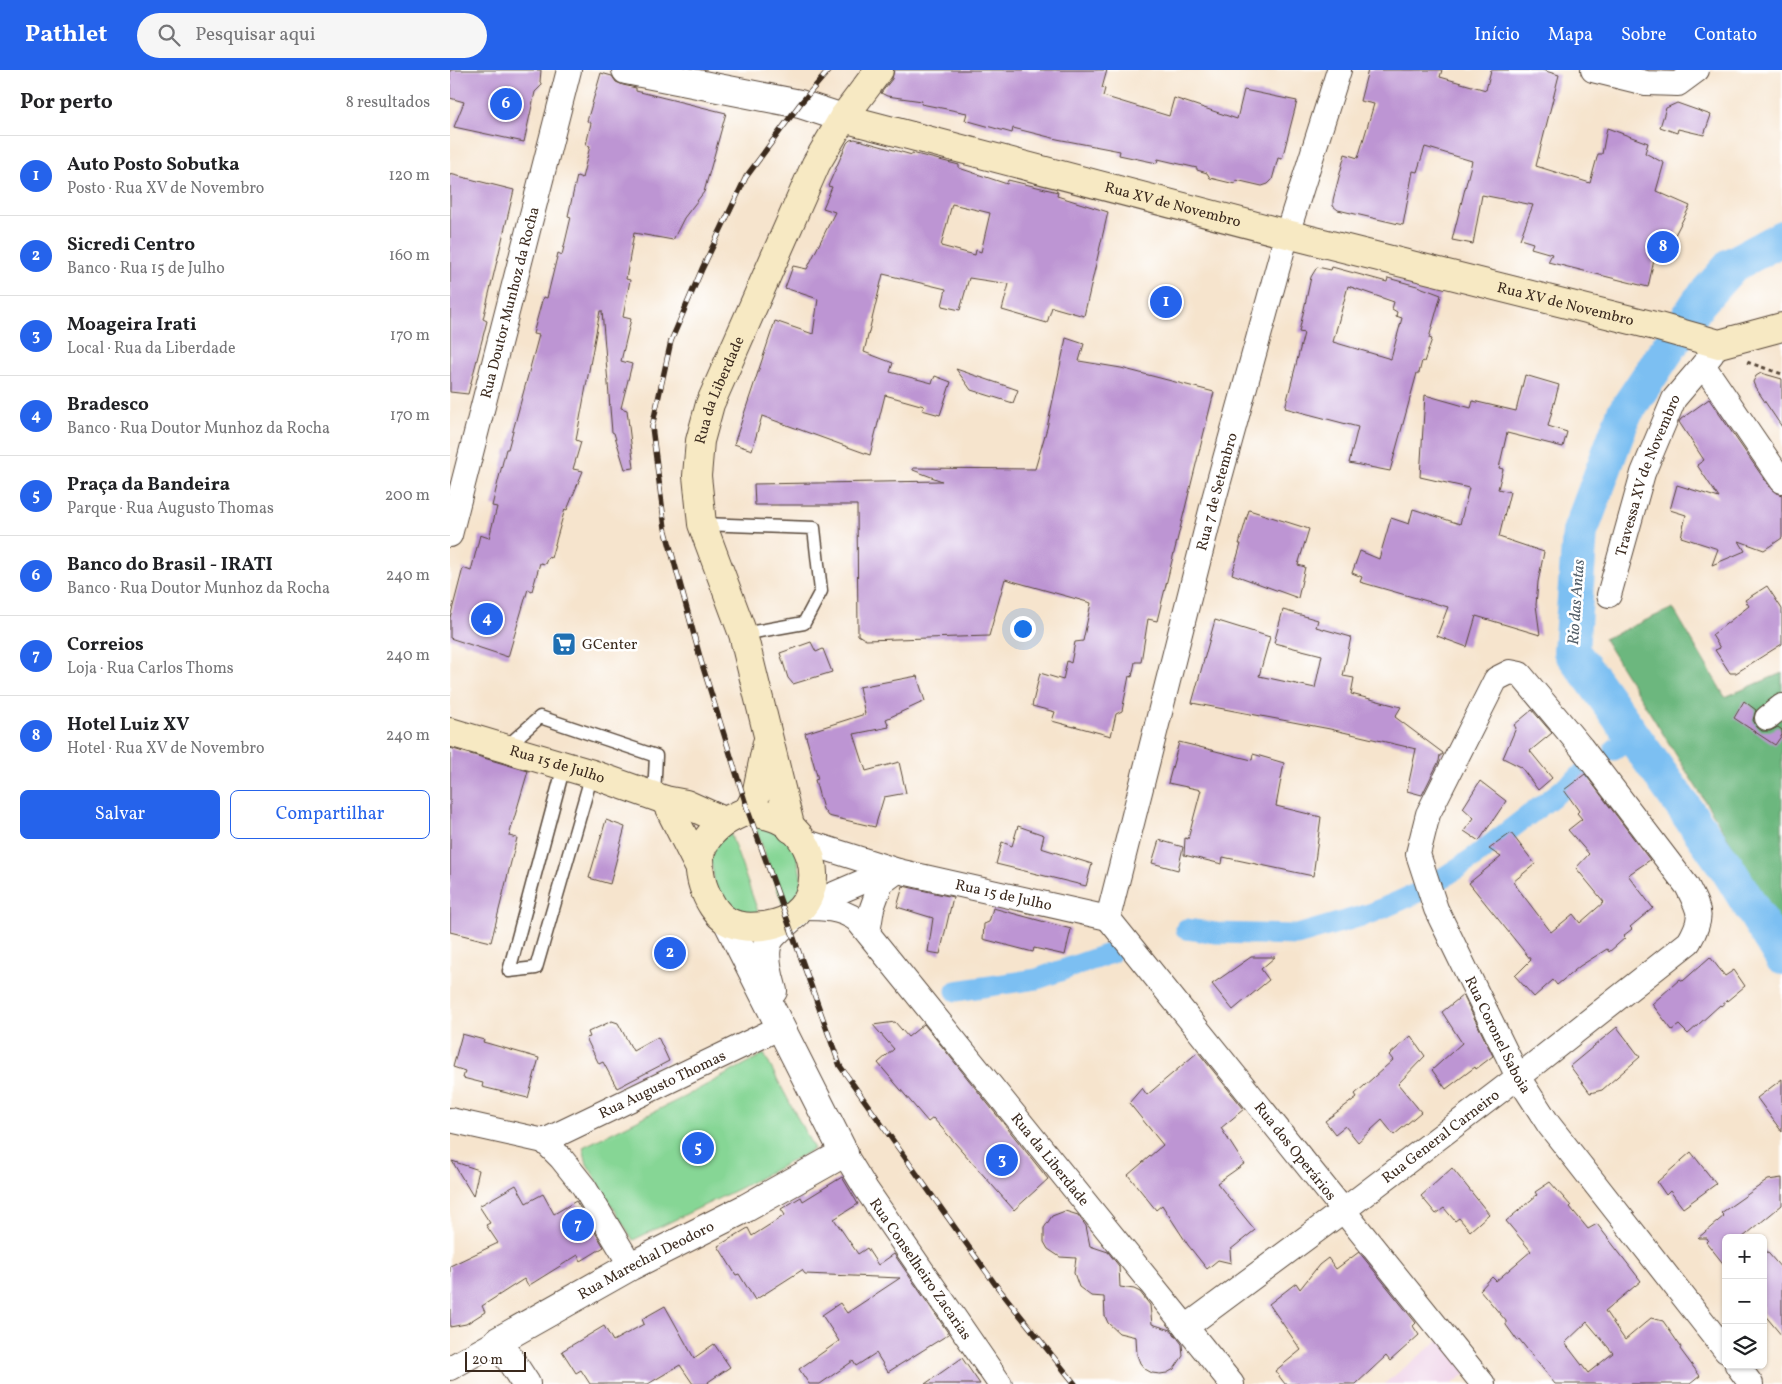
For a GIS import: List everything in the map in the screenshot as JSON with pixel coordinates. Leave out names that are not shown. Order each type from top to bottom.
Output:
[{"type":"main road","name":"Rua da Liberdade","points":[[797,835],[742,634],[702,524],[697,476],[700,441],[710,404],[816,164],[843,118],[879,70]]},
{"type":"main road","name":"Rua XV de Novembro","points":[[843,118],[1287,234],[1655,326],[1708,350]]},
{"type":"main road","points":[[1708,350],[1782,327]]},
{"type":"main road","name":"Rua 15 de Julho","points":[[450,732],[592,774],[660,798],[699,809],[724,822]]},
{"type":"main road","name":"Rua da Liberdade","points":[[748,810],[756,795],[768,734]]},
{"type":"main road","points":[[660,798],[698,865],[704,889],[712,904],[727,921],[747,928],[779,923],[799,911],[810,895],[814,877],[811,858],[797,835],[779,820],[748,810],[724,822],[714,830],[703,844],[698,865]]},
{"type":"street","name":"Rua Doutor Munhoz da Rocha","points":[[450,535],[569,70]]},
{"type":"street","name":"Rua XV de Novembro","points":[[626,70],[800,104],[843,118]]},
{"type":"street","name":"Rua 7 de Setembro","points":[[1108,918],[1214,499],[1287,234],[1339,70]]},
{"type":"street","points":[[1593,70],[1646,83],[1687,77]]},
{"type":"street","points":[[1708,350],[1782,481]]},
{"type":"street","name":"Travessa XV de Novembro","points":[[1609,595],[1643,473],[1674,399],[1708,350]]},
{"type":"street","name":"Rua Coronel Saboia","points":[[1689,942],[1699,925],[1698,908],[1687,886],[1581,747],[1520,674],[1510,672],[1496,679],[1428,814],[1418,854],[1436,909],[1518,1077],[1549,1125],[1722,1346]]},
{"type":"street","name":"Rua 15 de Julho","points":[[797,835],[898,870],[1108,918]]},
{"type":"street","points":[[782,1027],[768,974],[766,951],[770,938],[799,911],[862,882],[898,870]]},
{"type":"street","points":[[868,933],[872,908],[881,883],[898,870]]},
{"type":"street","name":"Rua da Liberdade","points":[[799,911],[828,908],[848,914],[857,920],[1232,1384]]},
{"type":"street","name":"Rua dos Operários","points":[[1108,918],[1483,1384]]},
{"type":"street","points":[[727,921],[844,1153]]},
{"type":"street","name":"Rua General Carneiro","points":[[1186,1327],[1344,1210],[1518,1077],[1689,942]]},
{"type":"street","name":"Rua Augusto Thomas","points":[[544,1141],[782,1027]]},
{"type":"street","points":[[450,1120],[544,1141],[562,1158],[584,1187],[631,1266]]},
{"type":"street","name":"Rua Marechal Deodoro","points":[[450,1368],[631,1266],[746,1208],[844,1153]]},
{"type":"street","name":"Rua Conselheiro Zacarias","points":[[844,1153],[866,1189],[1000,1384]]},
{"type":"street","points":[[498,1341],[526,1384]]},
{"type":"street","points":[[1740,1369],[1751,1384]]},
{"type":"lane","points":[[702,524],[814,528],[821,591],[804,623],[742,634]]},
{"type":"lane","points":[[504,748],[540,718],[656,756],[660,798]]},
{"type":"lane","points":[[564,766],[509,971],[536,968],[592,774]]},
{"type":"shaded area","points":[[1444,1336],[1471,1370],[1452,1384],[1384,1384]]},
{"type":"green space","points":[[1673,608],[1725,697],[1782,673],[1782,925],[1604,639]]},
{"type":"green space","points":[[754,823],[775,829],[795,848],[803,885],[785,911]]},
{"type":"green space","points":[[728,827],[761,920],[751,920],[717,901],[710,853]]},
{"type":"green space","points":[[764,1054],[814,1149],[740,1188],[633,1240],[587,1164],[583,1147],[684,1097]]},
{"type":"building","points":[[450,70],[541,70],[540,82],[542,85],[535,92],[524,142],[454,127],[464,102],[450,98]]},
{"type":"building","points":[[894,70],[1107,70],[1102,88],[1105,89],[1103,96],[1169,116],[1174,98],[1237,119],[1244,90],[1297,101],[1282,159],[1278,158],[1272,180],[1262,186],[1236,180],[1235,184],[1210,178],[1207,173],[1197,170],[1197,168],[1158,159],[1157,163],[1119,155],[1120,151],[1057,139],[1013,128],[1012,133],[965,120],[967,113],[921,104],[922,101],[887,96],[881,93],[892,79]]},
{"type":"building","points":[[1368,70],[1442,70],[1440,77],[1486,90],[1491,70],[1542,70],[1559,75],[1536,166],[1590,183],[1598,154],[1602,154],[1607,128],[1648,143],[1645,153],[1664,163],[1656,191],[1690,206],[1665,254],[1656,251],[1648,287],[1548,262],[1552,254],[1531,248],[1533,243],[1520,239],[1533,205],[1482,195],[1473,244],[1452,240],[1472,161],[1425,147],[1417,172],[1413,171],[1403,225],[1338,210],[1333,206],[1333,200],[1345,154],[1358,158],[1374,104],[1360,101]]},
{"type":"building","points":[[601,73],[612,76],[616,82],[623,85],[636,88],[636,91],[726,113],[704,192],[684,218],[673,240],[634,233],[626,279],[630,280],[623,317],[631,319],[621,361],[632,364],[621,408],[627,410],[634,468],[625,469],[614,433],[612,432],[602,311],[600,311],[576,440],[581,442],[573,469],[583,471],[567,510],[565,509],[551,558],[548,557],[545,564],[540,563],[532,591],[528,589],[508,657],[450,638],[450,618],[463,568],[471,571],[480,535],[489,538],[497,507],[492,506],[506,449],[508,449],[539,335],[533,334],[543,297],[547,298],[558,253],[562,255],[571,217],[568,216],[577,176],[582,178],[590,146],[586,145],[591,123],[587,121]]},
{"type":"building","points":[[1677,103],[1711,115],[1704,135],[1678,129],[1677,133],[1660,127],[1666,108]]},
{"type":"building","points":[[855,139],[912,155],[912,153],[959,165],[959,168],[1007,184],[1008,180],[1058,192],[1057,196],[1108,212],[1084,316],[1052,307],[1047,323],[1002,310],[1009,284],[969,278],[960,310],[942,306],[946,289],[883,274],[864,352],[893,363],[890,372],[932,383],[935,376],[951,382],[940,415],[922,410],[924,406],[885,395],[870,455],[762,416],[752,450],[734,444],[775,321],[813,334],[818,299],[785,288],[793,266],[807,269],[835,212],[823,208],[832,187],[828,186],[850,140]],"holes":[[[952,204],[990,213],[981,252],[976,250],[975,255],[941,246]]]},
{"type":"building","points":[[450,174],[514,190],[483,319],[487,321],[468,394],[450,392]]},
{"type":"building","points":[[1317,267],[1331,270],[1332,267],[1387,282],[1388,278],[1441,295],[1429,338],[1432,339],[1424,362],[1422,361],[1419,373],[1417,373],[1390,471],[1349,463],[1358,427],[1285,408],[1304,333],[1299,332],[1311,277]],"holes":[[[1348,286],[1394,302],[1392,309],[1397,312],[1396,316],[1402,318],[1391,359],[1333,342]]]},
{"type":"building","points":[[1066,338],[1084,344],[1079,361],[1121,368],[1214,392],[1157,621],[1148,619],[1141,662],[1135,662],[1132,677],[1129,676],[1122,711],[1116,714],[1111,736],[1052,721],[1055,712],[1032,706],[1040,673],[1063,680],[1067,661],[1071,663],[1075,642],[1083,641],[1091,603],[1005,579],[989,636],[866,640],[858,635],[857,505],[755,505],[754,484],[942,481],[913,470],[913,468],[1035,469],[1047,428]]},
{"type":"building","points":[[956,369],[1018,390],[1013,403],[971,390]]},
{"type":"building","points":[[1761,373],[1782,379],[1782,427],[1753,382],[1756,376]]},
{"type":"building","points":[[1525,375],[1559,385],[1548,426],[1567,432],[1563,447],[1507,433],[1499,468],[1503,469],[1498,489],[1510,492],[1499,537],[1544,552],[1536,605],[1540,635],[1476,616],[1467,647],[1437,636],[1448,607],[1360,582],[1362,577],[1352,573],[1360,551],[1379,559],[1391,518],[1409,524],[1413,509],[1460,524],[1469,488],[1420,477],[1425,395],[1471,408],[1473,401],[1516,411]]},
{"type":"building","points":[[1709,399],[1771,489],[1782,495],[1782,538],[1764,550],[1739,541],[1745,551],[1712,565],[1718,549],[1681,537],[1686,515],[1670,510],[1677,485],[1719,498],[1697,465],[1704,460],[1679,422]]},
{"type":"building","points":[[1249,510],[1309,529],[1298,565],[1305,567],[1298,598],[1232,574]]},
{"type":"building","points":[[1767,586],[1782,609],[1782,644],[1736,673],[1730,673],[1715,650],[1720,648],[1712,635],[1749,606],[1745,600]]},
{"type":"building","points":[[1283,610],[1318,620],[1316,627],[1351,637],[1343,676],[1354,678],[1351,694],[1401,707],[1395,717],[1443,753],[1440,755],[1439,761],[1422,795],[1407,791],[1416,749],[1330,729],[1192,703],[1215,620],[1270,637],[1259,676],[1315,688],[1322,655],[1274,643]]},
{"type":"building","points":[[811,642],[816,652],[823,649],[832,672],[793,684],[788,678],[780,653]]},
{"type":"building","points":[[917,676],[925,701],[886,719],[889,727],[854,734],[866,771],[899,762],[906,793],[884,797],[875,827],[828,816],[823,809],[815,780],[818,779],[805,733],[865,714],[859,687]]},
{"type":"building","points":[[1744,701],[1756,710],[1753,720],[1762,731],[1770,731],[1778,727],[1782,730],[1782,735],[1775,745],[1734,718]]},
{"type":"building","points":[[1532,710],[1552,733],[1530,751],[1552,778],[1538,790],[1521,767],[1503,758],[1516,728],[1514,725]]},
{"type":"building","points":[[1179,742],[1252,760],[1253,754],[1284,763],[1276,806],[1321,817],[1313,876],[1223,857],[1222,864],[1184,855],[1185,838],[1188,839],[1201,790],[1168,783]]},
{"type":"building","points":[[450,748],[528,771],[509,836],[517,838],[491,942],[450,932]]},
{"type":"building","points":[[1585,774],[1650,860],[1628,875],[1653,908],[1630,927],[1632,929],[1623,936],[1625,938],[1609,952],[1607,949],[1580,966],[1557,985],[1553,980],[1534,997],[1515,976],[1531,960],[1469,883],[1501,857],[1489,849],[1511,833],[1535,864],[1513,882],[1551,932],[1573,914],[1580,923],[1604,902],[1576,868],[1589,854],[1568,830],[1582,819],[1577,813],[1579,811],[1564,790]]},
{"type":"building","points":[[1480,781],[1506,801],[1479,841],[1464,831],[1474,818],[1463,808]]},
{"type":"building","points":[[606,820],[625,827],[610,884],[589,878]]},
{"type":"building","points":[[1018,826],[1044,835],[1041,848],[1092,864],[1086,886],[996,864],[1002,842],[1012,846]]},
{"type":"building","points":[[1159,840],[1183,847],[1178,870],[1152,863]]},
{"type":"building","points":[[903,886],[953,897],[940,954],[928,952],[933,918],[897,907]]},
{"type":"building","points":[[993,908],[1071,929],[1065,955],[1034,948],[1033,952],[983,939],[984,924],[989,922]]},
{"type":"building","points":[[1251,957],[1275,957],[1261,969],[1269,980],[1233,1010],[1212,984]]},
{"type":"building","points":[[1710,957],[1725,976],[1734,970],[1745,986],[1720,1005],[1688,1034],[1679,1025],[1672,1030],[1652,1004],[1680,979],[1683,981]]},
{"type":"building","points":[[1463,995],[1493,1056],[1446,1089],[1432,1070],[1462,1043],[1442,1012]]},
{"type":"building","points":[[612,1021],[618,1023],[633,1051],[658,1037],[669,1061],[617,1088],[603,1062],[599,1064],[586,1038],[590,1037],[588,1032]]},
{"type":"building","points":[[895,1022],[908,1037],[924,1024],[1048,1179],[1014,1210],[933,1118],[928,1122],[878,1063],[894,1049],[873,1025]]},
{"type":"building","points":[[1617,1027],[1640,1057],[1602,1090],[1590,1093],[1570,1066]]},
{"type":"building","points":[[462,1034],[539,1058],[528,1098],[482,1087],[483,1083],[463,1078],[465,1071],[453,1067]]},
{"type":"building","points":[[1411,1036],[1425,1056],[1398,1084],[1421,1112],[1394,1135],[1382,1120],[1358,1142],[1345,1126],[1335,1134],[1325,1121],[1357,1097],[1355,1094],[1393,1060],[1389,1055]]},
{"type":"building","points":[[1198,1052],[1244,1109],[1221,1128],[1244,1164],[1217,1183],[1255,1230],[1230,1250],[1231,1263],[1218,1260],[1207,1269],[1188,1245],[1162,1205],[1156,1210],[1128,1175],[1163,1145],[1129,1103],[1142,1088],[1147,1095]]},
{"type":"building","points":[[1782,1079],[1782,1132],[1757,1098]]},
{"type":"building","points":[[1691,1152],[1716,1184],[1683,1208],[1670,1191],[1666,1195],[1657,1182]]},
{"type":"building","points":[[452,1161],[479,1170],[473,1196]]},
{"type":"building","points":[[1452,1168],[1489,1214],[1470,1231],[1459,1218],[1455,1221],[1444,1208],[1436,1214],[1421,1196]]},
{"type":"building","points":[[842,1177],[858,1204],[834,1219],[858,1254],[867,1248],[878,1265],[894,1254],[949,1334],[888,1372],[876,1353],[856,1366],[853,1361],[820,1384],[809,1384],[799,1369],[839,1341],[822,1315],[840,1303],[847,1313],[900,1278],[805,1274],[802,1270],[755,1300],[739,1274],[736,1275],[718,1246],[748,1228],[752,1236],[785,1215],[781,1209],[801,1197],[803,1201]]},
{"type":"building","points":[[1782,1178],[1782,1205],[1747,1234],[1722,1234],[1722,1262],[1706,1242],[1707,1238],[1698,1238],[1724,1216],[1721,1213],[1768,1180]]},
{"type":"building","points":[[1550,1182],[1588,1229],[1597,1224],[1641,1281],[1605,1311],[1625,1340],[1651,1318],[1663,1321],[1681,1347],[1680,1349],[1700,1376],[1690,1384],[1555,1384],[1519,1339],[1517,1340],[1506,1325],[1506,1321],[1480,1290],[1492,1277],[1496,1281],[1531,1251],[1506,1221],[1537,1195],[1535,1192]],"holes":[[[1587,1322],[1613,1353],[1588,1373],[1565,1343]]]},
{"type":"building","points":[[516,1185],[526,1203],[543,1194],[554,1214],[576,1201],[604,1247],[581,1261],[578,1255],[528,1286],[524,1279],[482,1306],[485,1312],[466,1324],[450,1327],[450,1266],[498,1243],[486,1225],[490,1223],[479,1206]]},
{"type":"building","points":[[1065,1211],[1078,1215],[1086,1226],[1090,1246],[1108,1252],[1119,1266],[1120,1287],[1140,1292],[1150,1305],[1152,1324],[1171,1330],[1182,1344],[1183,1356],[1174,1369],[1160,1374],[1152,1373],[1145,1369],[1137,1355],[1136,1337],[1119,1333],[1108,1323],[1105,1316],[1104,1297],[1091,1296],[1079,1287],[1074,1273],[1076,1258],[1060,1257],[1048,1249],[1044,1242],[1044,1228],[1052,1216]]},
{"type":"building","points":[[1359,1252],[1416,1323],[1413,1326],[1419,1335],[1390,1361],[1386,1356],[1356,1384],[1285,1384],[1275,1371],[1301,1350],[1269,1304],[1296,1283],[1300,1289],[1319,1265],[1328,1258],[1336,1269]]},
{"type":"building","points":[[1767,1252],[1782,1269],[1782,1336],[1767,1318]]},
{"type":"building","points":[[665,1306],[694,1358],[714,1344],[730,1367],[708,1382],[709,1384],[693,1384],[680,1365],[648,1384],[590,1384],[581,1370],[576,1373],[562,1351],[604,1326],[613,1341],[644,1324],[642,1319]]},
{"type":"building","points":[[962,1358],[980,1384],[925,1384]]},
{"type":"waterway","name":"Rio das Antas","points":[[1782,238],[1732,265],[1699,302],[1624,414],[1580,532],[1571,651],[1727,868],[1782,957]]},
{"type":"waterway","points":[[1614,750],[1633,736]]},
{"type":"waterway","points":[[1438,881],[1473,858],[1589,769]]},
{"type":"waterway","points":[[1186,929],[1216,933],[1297,935],[1372,913],[1415,894]]},
{"type":"waterway","points":[[956,991],[1037,979],[1111,953]]},
{"type":"railway","points":[[829,70],[800,104],[746,177],[702,269],[671,341],[652,427],[665,528],[701,661],[748,811],[840,1066],[995,1284],[1075,1384]]},
{"type":"place","name":"Banco do Brasil - IRATI","points":[[506,104]]},
{"type":"place","name":"Hotel Luiz XV","points":[[1663,247]]},
{"type":"place","name":"Auto Posto Sobutka","points":[[1166,302]]},
{"type":"place","name":"Bradesco","points":[[487,619]]},
{"type":"place","name":"GCenter","points":[[564,644]]},
{"type":"place","name":"Sicredi Centro","points":[[670,953]]},
{"type":"place","name":"Praça da Bandeira","points":[[698,1148]]},
{"type":"place","name":"Moageira Irati","points":[[1002,1160]]},
{"type":"place","name":"Correios","points":[[578,1225]]}]
